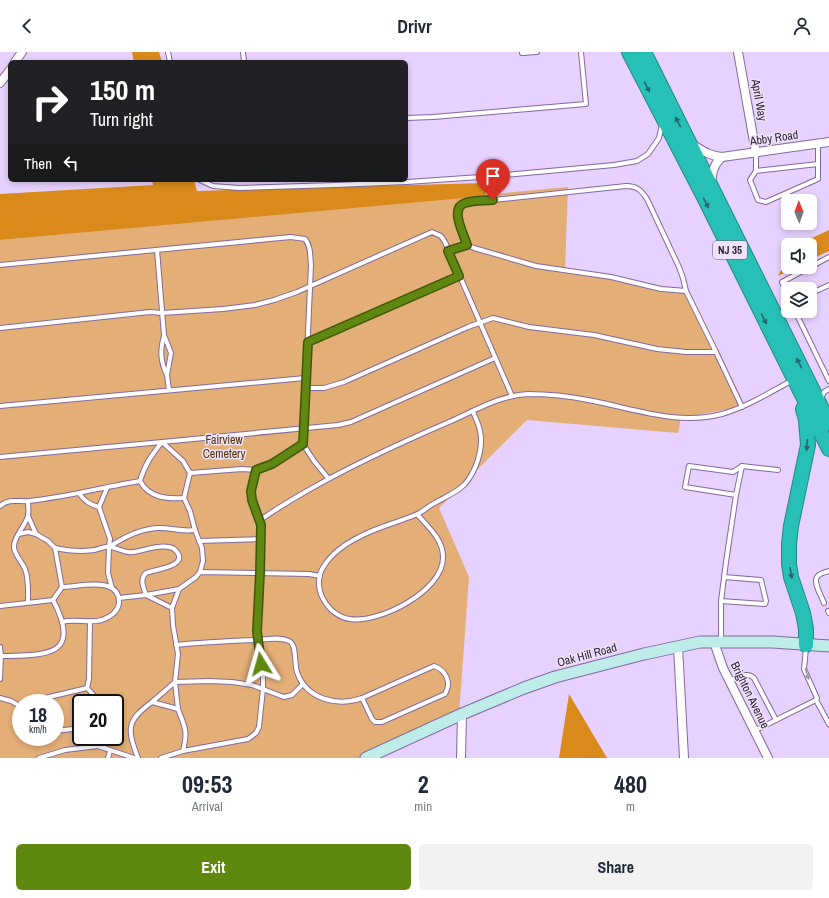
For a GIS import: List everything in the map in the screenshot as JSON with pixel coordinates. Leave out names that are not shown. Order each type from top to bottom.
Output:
[{"type":"highway","name":"NJ 35","points":[[629,52],[829,449]]},
{"type":"highway","name":"NJ 35","points":[[644,52],[771,307],[818,389],[821,407],[829,423]]},
{"type":"highway","points":[[794,380],[806,420],[808,445],[791,526],[789,564],[803,613],[806,629],[806,645]]},
{"type":"street","name":"April Way","points":[[738,52],[756,152]]},
{"type":"street","points":[[0,83],[8,73]]},
{"type":"street","name":"Abby Road","points":[[687,141],[705,153],[722,158],[829,142]]},
{"type":"street","points":[[711,189],[714,166],[722,158]]},
{"type":"street","name":"Oak Hill Road","points":[[366,758],[462,714],[524,688],[555,677],[678,646],[700,642],[773,642],[829,646]]},
{"type":"street","name":"Brighton Avenue","points":[[718,642],[723,668],[768,758]]},
{"type":"street","points":[[678,646],[684,758]]},
{"type":"street","points":[[460,758],[462,714]]},
{"type":"lane","points":[[522,52],[537,52]]},
{"type":"lane","points":[[408,118],[586,104],[581,52]]},
{"type":"lane","points":[[408,181],[496,176],[614,165],[637,161],[648,154],[658,138],[664,119]]},
{"type":"lane","points":[[756,152],[756,171],[750,180],[758,200],[766,202],[818,179],[818,144]]},
{"type":"lane","points":[[756,171],[818,164]]},
{"type":"lane","points":[[204,182],[213,186],[239,188],[335,186],[399,182]]},
{"type":"lane","points":[[467,245],[457,214],[461,205],[466,203],[631,186],[641,190],[647,199],[679,267],[686,291],[742,407]]},
{"type":"lane","points":[[0,328],[150,312],[162,313],[223,309],[255,305],[298,292],[432,232],[440,236],[448,251],[512,396]]},
{"type":"lane","points":[[0,265],[157,250],[300,238],[305,239],[310,250],[310,287],[303,444],[314,461],[328,478]]},
{"type":"lane","points":[[448,251],[467,245],[536,266],[611,277],[661,289],[686,291]]},
{"type":"lane","points":[[157,250],[164,335],[170,353],[167,375],[169,390]]},
{"type":"lane","points":[[782,282],[829,257]]},
{"type":"lane","points":[[308,342],[459,276]]},
{"type":"lane","points":[[817,291],[829,285]]},
{"type":"lane","points":[[771,307],[776,312],[781,313]]},
{"type":"lane","points":[[306,388],[324,388],[344,382],[468,327],[480,324],[493,318],[529,327],[594,335],[657,350],[716,352]]},
{"type":"lane","points":[[782,318],[783,330]]},
{"type":"lane","points":[[799,318],[827,373],[829,381]]},
{"type":"lane","points":[[164,335],[161,346],[161,356],[162,364],[167,375]]},
{"type":"lane","points":[[0,457],[338,425],[351,422],[495,358]]},
{"type":"lane","points":[[0,406],[306,378]]},
{"type":"lane","points":[[259,520],[328,478],[366,459],[472,411],[512,396],[528,394],[565,396],[650,414],[672,417],[704,417],[722,414],[742,407],[794,380]]},
{"type":"lane","points":[[818,389],[829,389]]},
{"type":"lane","points":[[417,514],[438,538],[442,548],[443,563],[437,578],[429,587],[408,602],[369,618],[357,620],[348,619],[331,611],[322,597],[319,587],[323,567],[332,556],[349,542],[371,530],[417,514],[456,492],[470,477],[480,452],[481,441],[480,432],[472,411]]},
{"type":"lane","points":[[119,598],[179,589],[196,577],[200,572],[203,561],[202,548],[195,530],[190,510],[184,498],[190,473],[183,461],[162,442]]},
{"type":"lane","points":[[140,481],[149,458],[162,442]]},
{"type":"lane","points":[[190,473],[242,469],[256,470],[272,464],[303,444]]},
{"type":"lane","points":[[736,495],[685,487],[689,466],[733,472],[742,466],[778,470]]},
{"type":"lane","points":[[718,642],[724,577],[736,495],[742,466]]},
{"type":"lane","points":[[161,758],[183,751],[248,739],[256,733],[259,727],[263,689],[263,675],[257,631],[261,525],[252,500],[251,491],[256,470]]},
{"type":"lane","points":[[0,506],[5,502],[16,500],[28,501],[80,493],[140,481]]},
{"type":"lane","points":[[140,481],[146,490],[157,496],[184,498]]},
{"type":"lane","points":[[107,488],[99,507],[110,539],[108,573],[112,588]]},
{"type":"lane","points":[[80,493],[88,504],[99,507]]},
{"type":"lane","points":[[0,500],[5,502]]},
{"type":"lane","points":[[28,501],[28,516],[36,534]]},
{"type":"lane","points":[[28,516],[15,540],[14,550],[26,573],[28,602]]},
{"type":"lane","points":[[19,534],[28,532],[36,534],[48,541],[55,548],[75,552],[84,552],[109,547],[124,538],[150,529],[166,528],[187,532],[195,530]]},
{"type":"lane","points":[[199,541],[261,539]]},
{"type":"lane","points":[[109,547],[125,553],[169,547],[178,553],[180,556],[177,563],[150,572],[143,576],[142,581],[146,595],[172,608]]},
{"type":"lane","points":[[53,600],[62,587],[55,548]]},
{"type":"lane","points":[[824,603],[816,583],[816,579],[818,576],[829,571]]},
{"type":"lane","points":[[200,572],[309,574],[320,576]]},
{"type":"lane","points":[[721,601],[765,604],[766,601],[761,580],[724,577]]},
{"type":"lane","points":[[62,587],[96,584],[112,588],[116,591],[119,598],[119,605],[113,614],[102,620],[68,620],[62,622]]},
{"type":"lane","points":[[179,589],[172,608],[172,625],[178,654],[175,682],[178,709],[184,721],[185,728],[185,744],[183,751]]},
{"type":"lane","points":[[0,606],[53,600]]},
{"type":"lane","points":[[2,656],[35,655],[54,650],[59,646],[64,636],[61,615],[53,600]]},
{"type":"lane","points":[[87,688],[89,679],[90,621]]},
{"type":"lane","points":[[176,644],[281,639],[292,643],[294,646],[295,665],[303,684],[314,694],[326,700],[336,702],[354,701],[434,666],[443,671],[448,684],[447,690],[442,696],[378,723],[372,719],[362,698]]},
{"type":"lane","points":[[806,645],[804,669],[817,698],[816,700],[829,724]]},
{"type":"lane","points":[[0,647],[2,656],[0,679]]},
{"type":"lane","points":[[730,681],[746,675],[751,675],[776,720]]},
{"type":"lane","points":[[138,758],[132,742],[132,725],[136,715],[175,682],[224,682],[252,686],[284,697],[292,695],[303,684]]},
{"type":"lane","points":[[87,688],[93,694]]},
{"type":"lane","points":[[64,694],[87,688]]},
{"type":"lane","points":[[0,698],[12,701]]},
{"type":"lane","points":[[754,731],[816,700]]},
{"type":"lane","points":[[152,702],[178,709]]},
{"type":"lane","points":[[39,758],[65,750],[98,746],[134,758]]},
{"type":"lane","points":[[108,758],[110,751]]},
{"type":"green space","name":"Fairview Cemetery","points":[[568,187],[565,270],[689,290],[745,406],[681,418],[678,433],[527,420],[439,508],[469,577],[459,715],[361,758],[0,758],[0,240]]},
{"type":"shaded area","points":[[132,52],[159,52],[161,60],[134,60]]},
{"type":"shaded area","points":[[152,182],[195,182],[197,191],[484,183],[486,196],[0,240],[0,194],[153,185]]},
{"type":"shaded area","points":[[829,230],[829,251],[817,257],[817,238],[812,238]]},
{"type":"shaded area","points":[[569,694],[607,758],[559,758]]},
{"type":"route","points":[[261,664],[257,631],[261,525],[252,500],[251,491],[256,470],[272,464],[303,444],[308,342],[335,332],[459,276],[448,251],[467,245],[458,219],[458,209],[461,205],[466,203],[493,200]]}]
